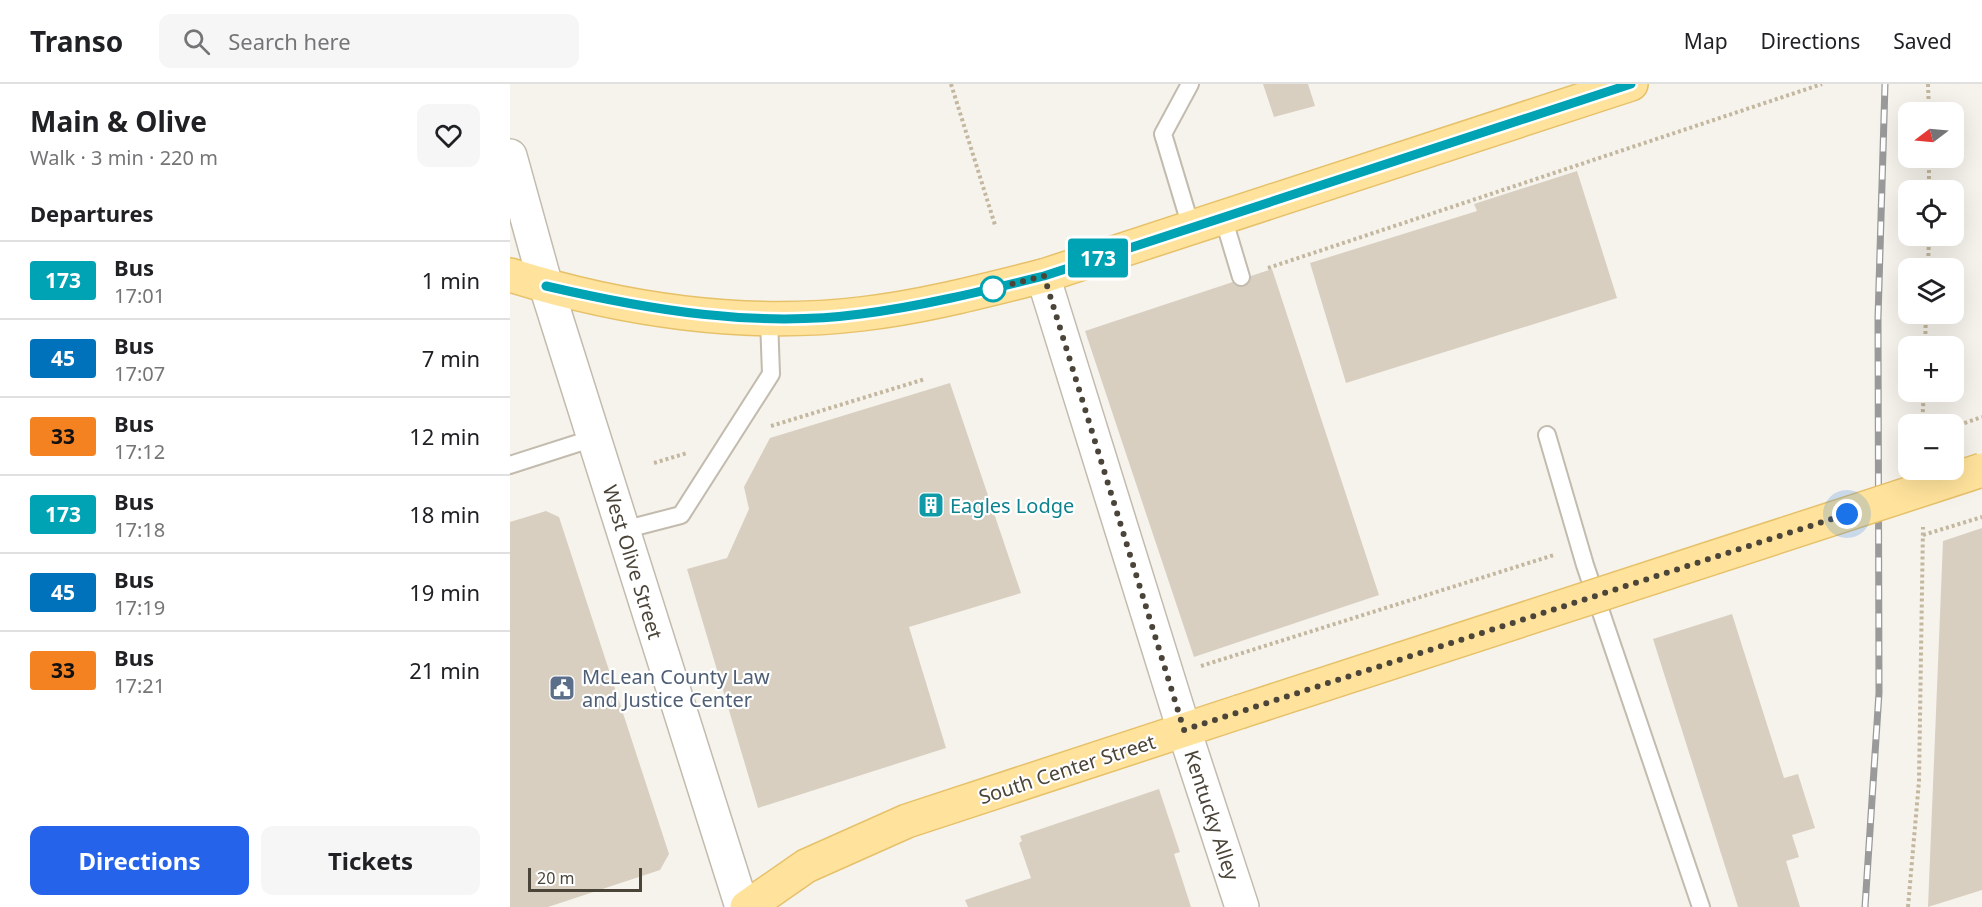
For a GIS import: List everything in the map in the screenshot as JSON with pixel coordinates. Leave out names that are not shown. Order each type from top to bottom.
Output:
[{"type":"main road","points":[[510,275],[546,286],[669,311],[769,319],[860,314],[949,300],[1044,276],[1631,84]]},
{"type":"main road","name":"South Center Street","points":[[747,907],[806,866],[907,821],[1982,470]]},
{"type":"street","name":"West Olive Street","points":[[510,156],[546,286],[742,907]]},
{"type":"street","name":"Kentucky Alley","points":[[1044,276],[1184,730],[1242,907]]},
{"type":"lane","points":[[1190,84],[1163,135],[1191,228]]},
{"type":"lane","points":[[1223,217],[1241,277]]},
{"type":"lane","points":[[623,530],[681,515],[771,374],[769,319]]},
{"type":"lane","points":[[1547,435],[1580,547],[1701,907]]},
{"type":"lane","points":[[510,465],[594,438]]},
{"type":"path","points":[[951,84],[995,225]]},
{"type":"path","points":[[1241,277],[1822,84]]},
{"type":"path","points":[[1928,84],[1929,102]]},
{"type":"path","points":[[654,463],[925,379]]},
{"type":"path","points":[[1964,423],[1982,417]]},
{"type":"path","points":[[1923,535],[1982,517]]},
{"type":"path","points":[[1908,907],[1919,781],[1923,524]]},
{"type":"path","points":[[1196,668],[1580,547]]},
{"type":"building","points":[[1263,84],[1308,84],[1315,106],[1274,117]]},
{"type":"building","points":[[1577,171],[1617,298],[1346,383],[1310,263],[1477,211],[1474,204]]},
{"type":"building","points":[[1272,269],[1379,595],[1194,657],[1085,331]]},
{"type":"building","points":[[950,383],[1021,593],[909,627],[946,748],[758,808],[687,569],[727,558],[749,509],[744,487],[770,438]]},
{"type":"building","name":"McLean County Law and Justice Center","points":[[546,511],[559,517],[669,854],[660,870],[548,907],[510,907],[510,522]]},
{"type":"building","points":[[1982,528],[1982,890],[1928,907],[1943,541]]},
{"type":"building","points":[[1732,614],[1784,778],[1798,774],[1815,828],[1792,835],[1799,857],[1786,861],[1800,907],[1738,907],[1653,639]]},
{"type":"building","points":[[1159,789],[1180,852],[1174,854],[1191,907],[968,907],[965,900],[1031,878],[1019,843],[1022,841],[1020,836]]},
{"type":"railway","points":[[1865,907],[1879,693],[1878,318],[1885,84]]},
{"type":"bus line","name":"173","points":[[546,286],[602,300],[669,311],[760,319],[860,314],[949,300],[1044,276],[1631,84]]},
{"type":"place","name":"Eagles Lodge","points":[[931,505]]},
{"type":"place","name":"McLean County Law and Justice Center","points":[[562,688]]},
{"type":"route","points":[[993,289],[987,290],[1044,276],[1184,730],[1847,514]]}]
